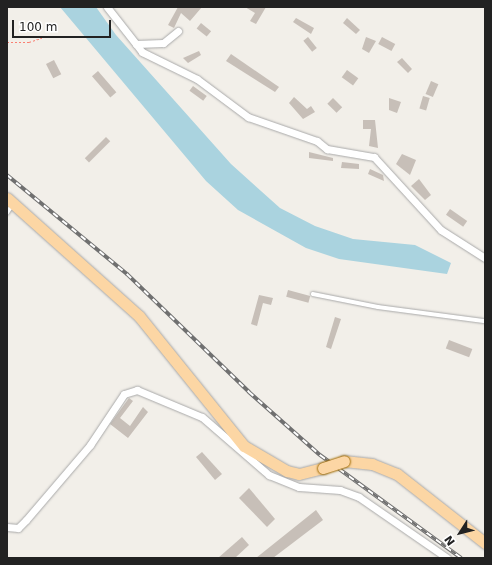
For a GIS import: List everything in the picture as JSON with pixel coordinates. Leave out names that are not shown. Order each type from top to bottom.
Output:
[{"type":"main road","points":[[9,205],[139,316],[233,436],[272,471],[299,474],[344,461],[372,464],[397,474],[485,543]]},
{"type":"street","points":[[107,7],[142,52],[197,79],[248,117],[317,140],[327,149],[374,157],[441,230],[485,258]]},
{"type":"street","points":[[136,44],[163,43],[178,31]]},
{"type":"street","points":[[7,527],[18,528],[26,520],[90,445],[128,391],[155,395],[202,417],[272,471],[299,486],[340,490],[359,497],[447,558]]},
{"type":"lane","points":[[314,294],[378,308],[485,321]]},
{"type":"path","points":[[7,42],[29,42],[47,36]]},
{"type":"water","points":[[60,7],[96,7],[116,35],[231,164],[280,208],[315,226],[353,239],[415,245],[451,263],[447,274],[339,259],[306,248],[238,210],[206,181]]},
{"type":"building","points":[[178,7],[202,7],[190,21],[181,13],[174,28],[168,25]]},
{"type":"building","points":[[245,7],[266,7],[256,24],[250,21],[255,13]]},
{"type":"building","points":[[296,18],[314,28],[311,34],[293,22]]},
{"type":"building","points":[[347,18],[360,30],[356,34],[343,23]]},
{"type":"building","points":[[201,23],[211,31],[207,37],[197,28]]},
{"type":"building","points":[[308,37],[317,48],[312,52],[303,41]]},
{"type":"building","points":[[366,37],[376,41],[369,53],[362,49]]},
{"type":"building","points":[[382,37],[395,44],[391,51],[378,44]]},
{"type":"building","points":[[199,51],[201,55],[188,63],[183,58]]},
{"type":"building","points":[[231,54],[279,87],[275,92],[226,61]]},
{"type":"building","points":[[402,58],[412,69],[408,73],[397,62]]},
{"type":"building","points":[[54,60],[61,74],[53,78],[46,64]]},
{"type":"building","points":[[347,70],[358,78],[353,86],[342,77]]},
{"type":"building","points":[[98,71],[116,92],[110,97],[92,76]]},
{"type":"building","points":[[431,81],[438,84],[433,97],[426,94]]},
{"type":"building","points":[[193,86],[207,96],[203,101],[189,91]]},
{"type":"building","points":[[423,96],[430,98],[426,110],[419,108]]},
{"type":"building","points":[[294,97],[307,109],[311,106],[315,112],[303,119],[289,103]]},
{"type":"building","points":[[333,98],[342,107],[337,113],[327,104]]},
{"type":"building","points":[[389,98],[401,102],[397,113],[389,110]]},
{"type":"building","points":[[363,120],[375,120],[378,148],[369,146],[371,129],[363,129]]},
{"type":"building","points":[[106,137],[110,141],[89,162],[85,158]]},
{"type":"building","points":[[309,152],[333,158],[333,161],[309,158]]},
{"type":"building","points":[[402,154],[416,160],[410,175],[396,164]]},
{"type":"building","points":[[342,162],[359,164],[359,169],[341,168]]},
{"type":"building","points":[[370,169],[383,175],[384,181],[368,174]]},
{"type":"building","points":[[419,179],[431,195],[425,200],[411,186]]},
{"type":"building","points":[[450,209],[467,221],[463,227],[446,215]]},
{"type":"building","points":[[288,290],[310,296],[308,303],[286,297]]},
{"type":"building","points":[[259,295],[273,298],[271,305],[263,303],[257,326],[251,324]]},
{"type":"building","points":[[335,317],[341,319],[331,349],[326,347]]},
{"type":"building","points":[[449,340],[472,349],[469,357],[446,348]]},
{"type":"building","points":[[129,398],[133,401],[120,418],[130,426],[143,407],[148,412],[128,438],[110,424]]},
{"type":"building","points":[[202,452],[222,474],[215,480],[196,457]]},
{"type":"building","points":[[249,488],[275,519],[267,527],[239,498]]},
{"type":"building","points":[[316,510],[323,520],[273,558],[256,558]]},
{"type":"building","points":[[242,537],[249,545],[235,558],[218,558]]},
{"type":"railway","points":[[7,175],[127,274],[249,392],[320,455],[461,558]]}]
